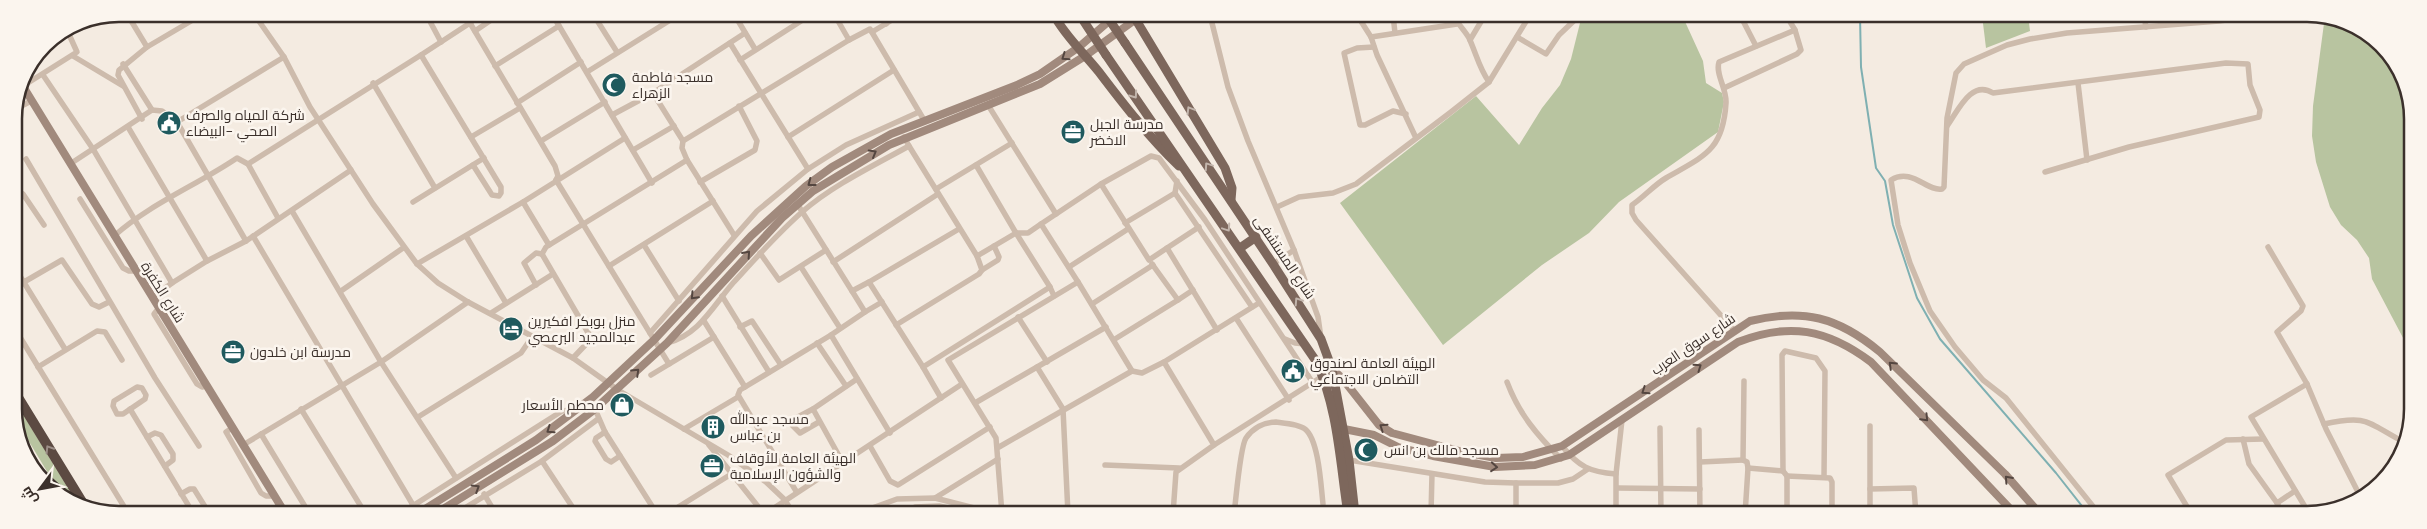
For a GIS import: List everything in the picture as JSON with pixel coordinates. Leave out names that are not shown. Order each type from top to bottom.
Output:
[{"type":"highway","points":[[22,404],[80,498]]},
{"type":"main road","points":[[1058,23],[1061,29],[1079,47],[1159,147],[1193,178]]},
{"type":"main road","name":"شارع المستشفى","points":[[1085,23],[1307,344],[1323,376],[1352,506]]},
{"type":"main road","points":[[430,506],[536,440],[578,409],[607,383],[751,236],[806,186],[863,148],[924,120],[1017,85],[1040,74],[1079,47],[1107,23]]},
{"type":"main road","name":"شارع المستشفى","points":[[1111,23],[1274,264],[1321,339],[1332,369],[1344,429],[1349,460],[1352,506]]},
{"type":"main road","points":[[448,506],[554,440],[618,390],[667,343],[755,245],[840,174],[904,138],[1026,90],[1085,56],[1128,23]]},
{"type":"main road","points":[[1140,23],[1225,168],[1232,188],[1231,200]]},
{"type":"main road","name":"شارع الكفرة","points":[[26,92],[280,505]]},
{"type":"main road","points":[[916,124],[919,132]]},
{"type":"main road","points":[[1240,248],[1256,237]]},
{"type":"main road","name":"شارع سوق العرب","points":[[1332,369],[1342,378],[1379,425],[1392,433],[1437,447],[1496,458],[1523,458],[1562,446],[1750,321],[1792,314],[1830,321],[1861,336],[2005,474],[2033,506]]},
{"type":"main road","points":[[1333,418],[1344,429],[1374,435],[1398,447],[1480,466],[1523,467],[1561,459],[1569,455],[1738,342],[1757,334],[1781,330],[1818,334],[1850,347],[1871,362],[2007,506]]},
{"type":"main road","points":[[467,471],[472,480]]},
{"type":"street","points":[[1212,22],[1228,87],[1248,142],[1294,250],[1318,317],[1321,339]]},
{"type":"street","points":[[1362,22],[1371,37],[1416,138]]},
{"type":"street","points":[[1394,22],[1395,33]]},
{"type":"street","points":[[1470,40],[1481,22]]},
{"type":"street","points":[[1276,207],[1299,197],[1333,193],[1356,184],[1489,82],[1526,22]]},
{"type":"street","points":[[1517,37],[1546,54],[1558,35],[1572,22]]},
{"type":"street","points":[[1744,22],[1756,46]]},
{"type":"street","points":[[1724,88],[1797,54],[1801,50],[1795,30],[1790,22]]},
{"type":"street","points":[[2145,22],[2146,27]]},
{"type":"street","points":[[2093,506],[2006,398],[1983,380],[1955,347],[1930,310],[1922,294],[1898,224],[1890,183],[1893,178],[1917,178],[1935,189],[1942,189],[1946,176],[1947,126],[1956,74],[1964,64],[1975,58],[2030,39],[2067,33],[2188,22]]},
{"type":"street","points":[[132,23],[147,47]]},
{"type":"street","points":[[142,119],[117,72],[123,64],[185,23]]},
{"type":"street","points":[[260,23],[284,57],[318,119],[351,170],[403,248],[417,264],[438,283],[468,302],[573,358],[618,390],[748,468],[784,499],[789,506]]},
{"type":"street","points":[[431,23],[441,42]]},
{"type":"street","points":[[248,164],[470,23],[558,172],[556,180],[669,364]]},
{"type":"street","points":[[475,30],[486,23]]},
{"type":"street","points":[[557,23],[652,183]]},
{"type":"street","points":[[600,23],[617,52]]},
{"type":"street","points":[[587,72],[665,23]]},
{"type":"street","points":[[739,23],[755,49]]},
{"type":"street","points":[[740,60],[798,23]]},
{"type":"street","points":[[839,23],[849,40]]},
{"type":"street","points":[[872,32],[886,24]]},
{"type":"street","points":[[1371,37],[1457,24],[1463,28],[1470,40],[1480,67],[1489,82]]},
{"type":"street","points":[[495,66],[559,26]]},
{"type":"street","points":[[683,140],[867,30],[872,32],[924,120]]},
{"type":"street","points":[[1734,330],[1632,213],[1632,205],[1665,178],[1680,172],[1706,154],[1720,139],[1726,101],[1719,62],[1795,30]]},
{"type":"street","points":[[612,114],[653,93],[745,33]]},
{"type":"street","points":[[30,81],[43,75],[77,52],[77,48],[70,36]]},
{"type":"street","points":[[730,44],[808,169]]},
{"type":"street","points":[[1374,47],[1357,48],[1344,53],[1360,125],[1365,125],[1393,111],[1406,114]]},
{"type":"street","points":[[421,55],[502,189],[499,196],[492,195],[474,165]]},
{"type":"street","points":[[73,56],[123,86]]},
{"type":"street","points":[[177,122],[284,57]]},
{"type":"street","points":[[471,137],[581,62]]},
{"type":"street","points":[[1947,126],[1974,91],[1987,89],[1993,93],[2226,63],[2246,62],[2249,67],[2252,93],[2260,110],[2259,117],[2129,147],[2045,172]]},
{"type":"street","points":[[123,64],[152,110]]},
{"type":"street","points":[[788,137],[894,70]]},
{"type":"street","points":[[43,75],[93,149],[172,282]]},
{"type":"street","points":[[2078,83],[2087,160]]},
{"type":"street","points":[[373,84],[436,188]]},
{"type":"street","points":[[653,93],[683,140],[682,148],[687,160],[734,235]]},
{"type":"street","points":[[24,104],[31,100]]},
{"type":"street","points":[[541,141],[605,102]]},
{"type":"street","points":[[988,105],[1056,214]]},
{"type":"street","points":[[700,182],[755,150],[757,146],[739,106]]},
{"type":"street","points":[[70,164],[142,119],[152,110],[162,110],[177,122],[246,241]]},
{"type":"street","points":[[652,336],[734,235],[757,211],[808,169],[864,136],[919,112]]},
{"type":"street","points":[[633,150],[674,126]]},
{"type":"street","points":[[128,127],[207,261]]},
{"type":"street","points":[[417,264],[523,202],[624,138]]},
{"type":"street","points":[[904,138],[977,256],[982,270]]},
{"type":"street","points":[[833,262],[1012,142]]},
{"type":"street","points":[[667,343],[685,336],[704,321],[722,296],[800,208],[909,146]]},
{"type":"street","points":[[977,256],[1016,233],[1028,233],[1101,184],[1155,156],[1177,181],[1313,383]]},
{"type":"street","points":[[114,236],[134,218],[208,177],[237,158],[248,164],[278,218]]},
{"type":"street","points":[[413,202],[484,158]]},
{"type":"street","points":[[26,159],[109,302],[199,446]]},
{"type":"street","points":[[573,358],[591,338],[542,254],[544,248],[687,160]]},
{"type":"street","points":[[976,165],[1054,296]]},
{"type":"street","points":[[152,298],[172,282],[246,241],[351,170]]},
{"type":"street","points":[[1177,181],[1176,193],[1252,308]]},
{"type":"street","points":[[1101,184],[1128,229],[1178,300]]},
{"type":"street","points":[[1125,223],[1176,193]]},
{"type":"street","points":[[23,194],[44,225]]},
{"type":"street","points":[[80,199],[123,268],[128,272],[135,271]]},
{"type":"street","points":[[609,266],[712,201]]},
{"type":"street","points":[[523,202],[549,245]]},
{"type":"street","points":[[800,208],[865,312]]},
{"type":"street","points":[[292,211],[341,291],[381,362],[456,478]]},
{"type":"street","points":[[1041,224],[1115,339],[1132,370],[1142,373],[1164,362],[1258,303]]},
{"type":"street","points":[[1092,304],[1199,227]]},
{"type":"street","points":[[852,291],[960,229]]},
{"type":"street","points":[[1070,267],[1128,229]]},
{"type":"street","points":[[252,236],[413,505],[562,411],[578,409]]},
{"type":"street","points":[[466,236],[506,304]]},
{"type":"street","points":[[644,245],[679,301]]},
{"type":"street","points":[[896,325],[979,274],[998,260],[994,246]]},
{"type":"street","points":[[2268,247],[2302,306],[2301,311],[2277,332],[2307,384],[2324,424],[2358,492]]},
{"type":"street","points":[[341,291],[403,248]]},
{"type":"street","points":[[1168,248],[1217,330]]},
{"type":"street","points":[[760,254],[779,280],[826,250]]},
{"type":"street","points":[[1274,264],[1294,250]]},
{"type":"street","points":[[536,285],[524,263],[534,254],[542,254]]},
{"type":"street","points":[[65,349],[24,282],[62,260],[92,304],[99,307],[109,302]]},
{"type":"street","points":[[801,267],[840,328]]},
{"type":"street","points":[[491,313],[553,274]]},
{"type":"street","points":[[869,282],[941,398]]},
{"type":"street","points":[[1000,506],[998,447],[990,427],[948,360],[1078,282]]},
{"type":"street","points":[[923,367],[1050,287]]},
{"type":"street","points":[[1115,339],[1193,290]]},
{"type":"street","points":[[722,296],[769,372]]},
{"type":"street","points":[[243,445],[381,362],[468,302]]},
{"type":"street","points":[[684,428],[738,397],[740,390],[882,302]]},
{"type":"street","points":[[1018,318],[1047,362]]},
{"type":"street","points":[[1236,318],[1289,400]]},
{"type":"street","points":[[704,321],[745,387]]},
{"type":"street","points":[[740,327],[752,321],[782,365]]},
{"type":"street","points":[[975,403],[1106,327]]},
{"type":"street","points":[[38,367],[65,349],[101,330],[105,332],[122,360]]},
{"type":"street","points":[[831,335],[890,433]]},
{"type":"street","points":[[418,417],[521,354],[532,337]]},
{"type":"street","points":[[651,375],[714,337]]},
{"type":"street","points":[[1284,339],[1295,344],[1307,344]]},
{"type":"street","points":[[22,342],[124,506]]},
{"type":"street","points":[[817,343],[846,386]]},
{"type":"street","points":[[1786,506],[1782,355],[1785,351],[1816,358],[1825,371],[1824,477]]},
{"type":"street","points":[[1164,362],[1214,445]]},
{"type":"street","points":[[1036,368],[1063,410],[1068,506]]},
{"type":"street","points":[[998,447],[1132,370]]},
{"type":"street","points":[[1174,506],[1176,475],[1179,468],[1289,400],[1323,376]]},
{"type":"street","points":[[819,422],[800,433],[792,425],[794,419],[813,409],[858,379]]},
{"type":"street","points":[[1743,460],[1744,381]]},
{"type":"street","points":[[1508,382],[1516,405],[1561,459]]},
{"type":"street","points":[[775,506],[890,433],[962,384]]},
{"type":"street","points":[[2304,506],[2252,420],[2252,415],[2307,384]]},
{"type":"street","points":[[140,387],[146,393],[146,398],[130,409],[118,415],[113,408],[113,403],[140,387]]},
{"type":"street","points":[[738,397],[796,491]]},
{"type":"street","points":[[130,409],[189,506]]},
{"type":"street","points":[[301,409],[361,506]]},
{"type":"street","points":[[595,409],[604,432],[651,506]]},
{"type":"street","points":[[813,409],[843,462]]},
{"type":"street","points":[[467,506],[542,461],[598,419]]},
{"type":"street","points":[[1616,506],[1616,474],[1622,420]]},
{"type":"street","points":[[2324,424],[2364,420],[2378,425],[2400,439]]},
{"type":"street","points":[[1235,506],[1245,440],[1256,429],[1268,422],[1304,428],[1308,432],[1321,477],[1323,504]]},
{"type":"street","points":[[1870,426],[1870,506]]},
{"type":"street","points":[[870,446],[890,481],[898,485],[990,427]]},
{"type":"street","points":[[232,428],[226,432],[261,493],[266,496],[274,496]]},
{"type":"street","points":[[1660,428],[1661,506]]},
{"type":"street","points":[[1700,430],[1700,506]]},
{"type":"street","points":[[604,432],[595,441],[606,459],[611,462],[620,456]]},
{"type":"street","points":[[147,437],[159,434],[173,454],[173,460],[165,466]]},
{"type":"street","points":[[261,434],[304,506]]},
{"type":"street","points":[[2244,439],[2249,464],[2278,506]]},
{"type":"street","points":[[2187,506],[2168,475],[2222,442],[2263,439]]},
{"type":"street","points":[[706,442],[758,506]]},
{"type":"street","points":[[1562,446],[1569,455],[1588,469],[1596,472],[1616,474]]},
{"type":"street","points":[[935,498],[998,459]]},
{"type":"street","points":[[1349,460],[1485,482],[1558,483],[1573,478],[1588,469]]},
{"type":"street","points":[[1700,462],[1743,460],[1747,462],[1746,506]]},
{"type":"street","points":[[542,461],[571,506]]},
{"type":"street","points":[[1105,465],[1179,468]]},
{"type":"street","points":[[1748,468],[1830,478],[1832,482],[1832,506]]},
{"type":"street","points":[[680,506],[733,473]]},
{"type":"street","points":[[1431,506],[1432,474]]},
{"type":"street","points":[[1516,483],[1516,506]]},
{"type":"street","points":[[1617,488],[1700,489]]},
{"type":"street","points":[[1870,489],[1914,488],[1915,506]]},
{"type":"street","points":[[181,494],[194,489],[205,506]]},
{"type":"street","points":[[2277,503],[2295,491]]},
{"type":"street","points":[[484,494],[491,506]]},
{"type":"street","points":[[878,506],[897,499],[935,498],[969,506]]},
{"type":"green space","points":[[1580,22],[1685,22],[1703,61],[1706,83],[1722,93],[1724,102],[1718,132],[1619,202],[1589,233],[1542,265],[1443,345],[1340,203],[1476,96],[1519,145],[1542,108],[1560,85],[1571,59]]},
{"type":"green space","points":[[1983,22],[2029,22],[2030,31],[1986,48]]},
{"type":"green space","points":[[2324,24],[2351,32],[2367,43],[2384,60],[2395,76],[2404,107],[2404,340],[2372,279],[2369,258],[2357,240],[2341,225],[2330,207],[2316,162],[2312,136],[2313,106]]},
{"type":"green space","points":[[23,414],[53,464],[43,464],[27,439]]},
{"type":"green space","points":[[65,483],[72,494],[65,489]]},
{"type":"waterway","points":[[1860,22],[1861,67],[1876,168],[1885,181],[1893,225],[1917,298],[1940,339],[2056,473],[2082,506]]},
{"type":"place","name":"مسجد فاطمة الزهراء","points":[[614,85]]},
{"type":"place","name":"شركة المياه والصرف الصحي -البيضاء","points":[[169,123]]},
{"type":"place","name":"مدرسة الجبل الاخضر","points":[[1073,132]]},
{"type":"place","name":"منزل بوبكر افكيرين عبدالمجيد البرعصي","points":[[511,329]]},
{"type":"place","name":"مدرسة ابن خلدون","points":[[233,352]]},
{"type":"place","name":"الهيئة العامة لصندوق التضامن الاجتماعي","points":[[1293,371]]},
{"type":"place","name":"محطم الأسعار","points":[[622,405]]},
{"type":"place","name":"مسجد عبدالله بن عباس","points":[[713,427]]},
{"type":"place","name":"مسجد مالك بن انس","points":[[1366,450]]},
{"type":"place","name":"الهيئة العامة للأوقاف والشؤون الإسلامية","points":[[712,466]]}]
